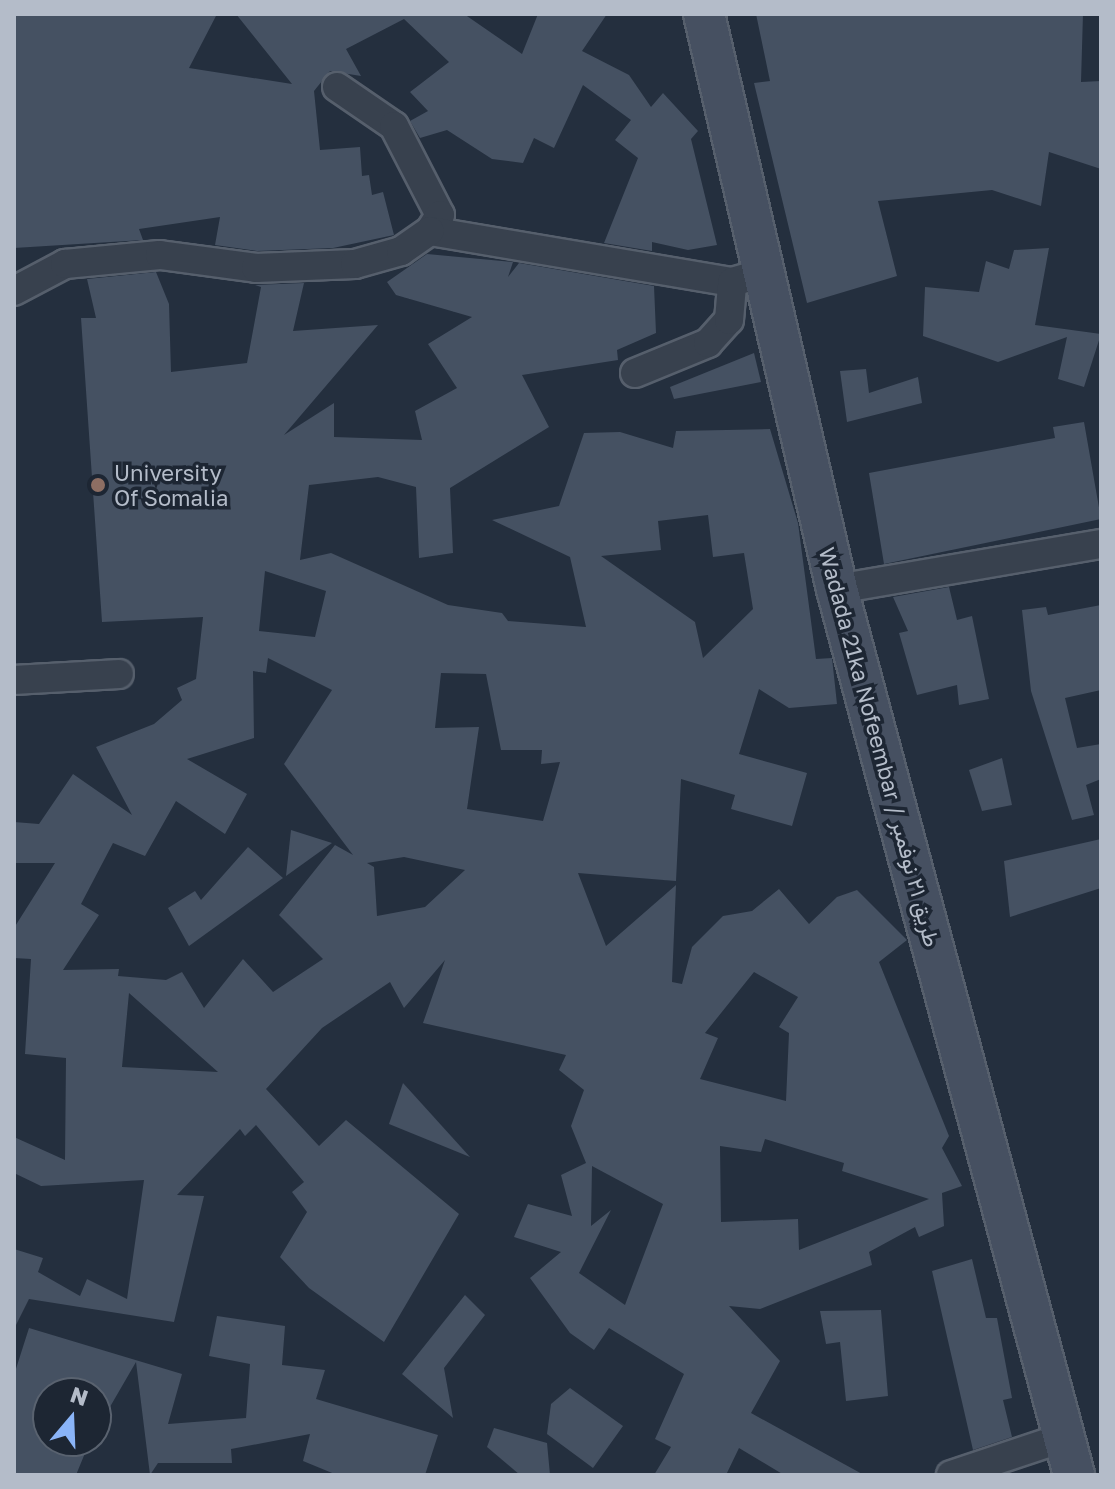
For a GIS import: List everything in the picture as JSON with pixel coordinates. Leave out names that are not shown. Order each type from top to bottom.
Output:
[{"type":"street","name":"Wadada 21ka Nofeembar / طريق ٢١ نوفمبر","points":[[704,14],[746,278],[837,589],[1074,1475]]},
{"type":"street","points":[[14,291],[65,264],[160,255],[256,268],[355,264],[401,251],[430,231],[440,215],[394,126],[337,87]]},
{"type":"street","points":[[430,231],[746,278],[729,320],[708,343],[635,373]]},
{"type":"street","points":[[837,589],[1101,544]]},
{"type":"street","points":[[14,680],[119,674]]},
{"type":"street","points":[[951,1475],[1062,1438]]},
{"type":"building","points":[[14,14],[217,14],[189,68],[292,84],[236,14],[464,14],[522,54],[538,14],[607,14],[582,51],[629,75],[651,107],[663,93],[698,131],[691,139],[717,245],[688,250],[652,242],[652,251],[604,243],[638,158],[615,140],[631,120],[583,85],[554,148],[534,138],[523,163],[492,159],[447,130],[420,138],[410,121],[428,111],[410,92],[449,62],[404,19],[346,49],[361,76],[330,71],[314,91],[320,150],[360,147],[362,176],[369,175],[372,195],[383,192],[394,235],[333,248],[257,251],[215,245],[220,217],[139,229],[143,240],[14,248]]},
{"type":"building","points":[[756,14],[1083,14],[1081,82],[1101,81],[1101,169],[1049,152],[1041,206],[992,190],[878,201],[897,276],[807,303],[754,83],[770,81]]},
{"type":"building","points":[[1049,248],[1035,325],[1101,334],[1084,387],[1058,379],[1067,337],[998,362],[923,336],[925,287],[979,292],[986,261],[1009,269],[1014,250]]},
{"type":"building","points":[[427,254],[513,262],[508,277],[519,263],[654,286],[656,333],[617,350],[618,360],[522,375],[549,427],[450,488],[453,553],[419,558],[416,487],[378,477],[309,485],[300,560],[331,553],[448,605],[502,613],[508,621],[586,627],[570,557],[492,520],[559,506],[584,433],[620,432],[673,448],[676,431],[770,429],[798,523],[816,659],[832,658],[837,704],[789,708],[759,689],[739,754],[807,773],[792,826],[731,809],[735,795],[681,779],[676,881],[578,873],[606,946],[676,885],[672,982],[682,984],[692,947],[723,916],[752,911],[779,889],[809,924],[837,897],[857,890],[907,940],[879,962],[949,1136],[942,1148],[962,1186],[942,1193],[944,1226],[919,1237],[915,1227],[869,1252],[872,1265],[760,1309],[729,1306],[780,1361],[751,1413],[864,1475],[784,1475],[739,1448],[726,1475],[654,1475],[671,1447],[655,1439],[684,1374],[609,1328],[594,1350],[570,1333],[530,1278],[561,1252],[514,1237],[528,1204],[572,1216],[561,1175],[586,1163],[571,1126],[584,1090],[559,1070],[566,1055],[423,1023],[445,960],[404,1008],[390,982],[322,1028],[266,1089],[319,1146],[346,1120],[459,1214],[384,1342],[309,1288],[280,1257],[307,1212],[292,1192],[304,1182],[256,1125],[245,1136],[240,1129],[177,1195],[204,1196],[174,1322],[29,1299],[14,1329],[14,1249],[43,1258],[38,1272],[80,1296],[87,1279],[127,1299],[144,1180],[41,1186],[14,1173],[14,1137],[65,1160],[66,1058],[25,1054],[31,959],[14,958],[14,928],[55,863],[14,863],[14,822],[39,824],[73,774],[132,815],[96,747],[154,724],[182,700],[177,688],[196,679],[203,617],[102,622],[81,318],[96,318],[87,279],[156,272],[169,304],[171,372],[247,363],[261,287],[255,285],[304,283],[293,331],[378,325],[284,435],[334,403],[334,437],[422,440],[415,411],[457,388],[428,344],[472,317],[396,295],[387,282]],"holes":[[[708,515],[713,557],[744,553],[753,609],[703,658],[695,622],[601,556],[661,550],[658,521]],[[265,571],[326,591],[315,637],[259,631]],[[268,658],[332,690],[284,764],[353,855],[335,845],[279,915],[323,959],[273,992],[243,959],[204,1008],[182,972],[166,980],[118,976],[119,969],[63,970],[99,915],[81,904],[113,843],[145,856],[176,801],[225,834],[247,794],[187,759],[254,738],[253,671],[266,673]],[[441,673],[486,674],[501,750],[542,750],[541,764],[560,762],[543,821],[467,809],[479,727],[435,728]],[[404,857],[465,870],[425,907],[377,916],[374,867],[367,863]],[[754,972],[798,997],[779,1027],[789,1033],[786,1101],[700,1079],[718,1038],[705,1033]],[[129,993],[218,1072],[122,1067]],[[765,1139],[844,1163],[842,1171],[929,1199],[799,1250],[798,1219],[721,1222],[720,1146],[761,1152]],[[592,1166],[663,1204],[625,1305],[579,1273],[611,1210],[591,1226]]]},
{"type":"building","points":[[754,353],[761,382],[674,399],[670,387]]},
{"type":"building","points":[[866,369],[869,393],[918,377],[922,403],[847,422],[840,371]]},
{"type":"building","points":[[1084,422],[1101,519],[884,564],[869,473],[1055,438],[1053,427]]},
{"type":"building","points":[[949,587],[957,620],[972,616],[989,699],[959,705],[957,685],[917,695],[899,633],[908,631],[893,597]]},
{"type":"building","points":[[1101,605],[1101,690],[1065,698],[1077,748],[1101,744],[1101,779],[1086,785],[1094,815],[1072,820],[1031,691],[1022,610],[1046,607],[1048,615]]},
{"type":"building","points":[[1002,758],[1012,805],[982,811],[969,770]]},
{"type":"building","points":[[291,830],[332,843],[286,876]]},
{"type":"building","points":[[1101,839],[1101,888],[1010,917],[1004,861]]},
{"type":"building","points":[[248,847],[283,878],[189,946],[168,908],[195,891],[201,900]]},
{"type":"building","points":[[403,1083],[470,1157],[389,1124]]},
{"type":"building","points":[[972,1259],[986,1318],[997,1318],[1012,1398],[1003,1400],[1012,1437],[973,1450],[932,1271]]},
{"type":"building","points":[[465,1295],[485,1315],[444,1368],[453,1418],[402,1374]]},
{"type":"building","points":[[881,1310],[888,1396],[846,1401],[840,1342],[826,1344],[820,1311]]},
{"type":"building","points":[[217,1316],[285,1326],[282,1365],[325,1370],[316,1399],[438,1435],[425,1475],[337,1475],[303,1461],[310,1434],[231,1449],[232,1463],[158,1463],[150,1475],[136,1362],[112,1403],[112,1377],[32,1377],[32,1457],[83,1457],[76,1475],[15,1475],[14,1375],[29,1328],[182,1374],[168,1424],[246,1418],[250,1364],[209,1356]]},
{"type":"building","points":[[570,1388],[623,1426],[593,1468],[547,1434],[551,1404]]},
{"type":"building","points":[[494,1428],[547,1443],[550,1475],[520,1475],[487,1447]]},
{"type":"place","name":"University Of Somalia","points":[[98,485]]}]
